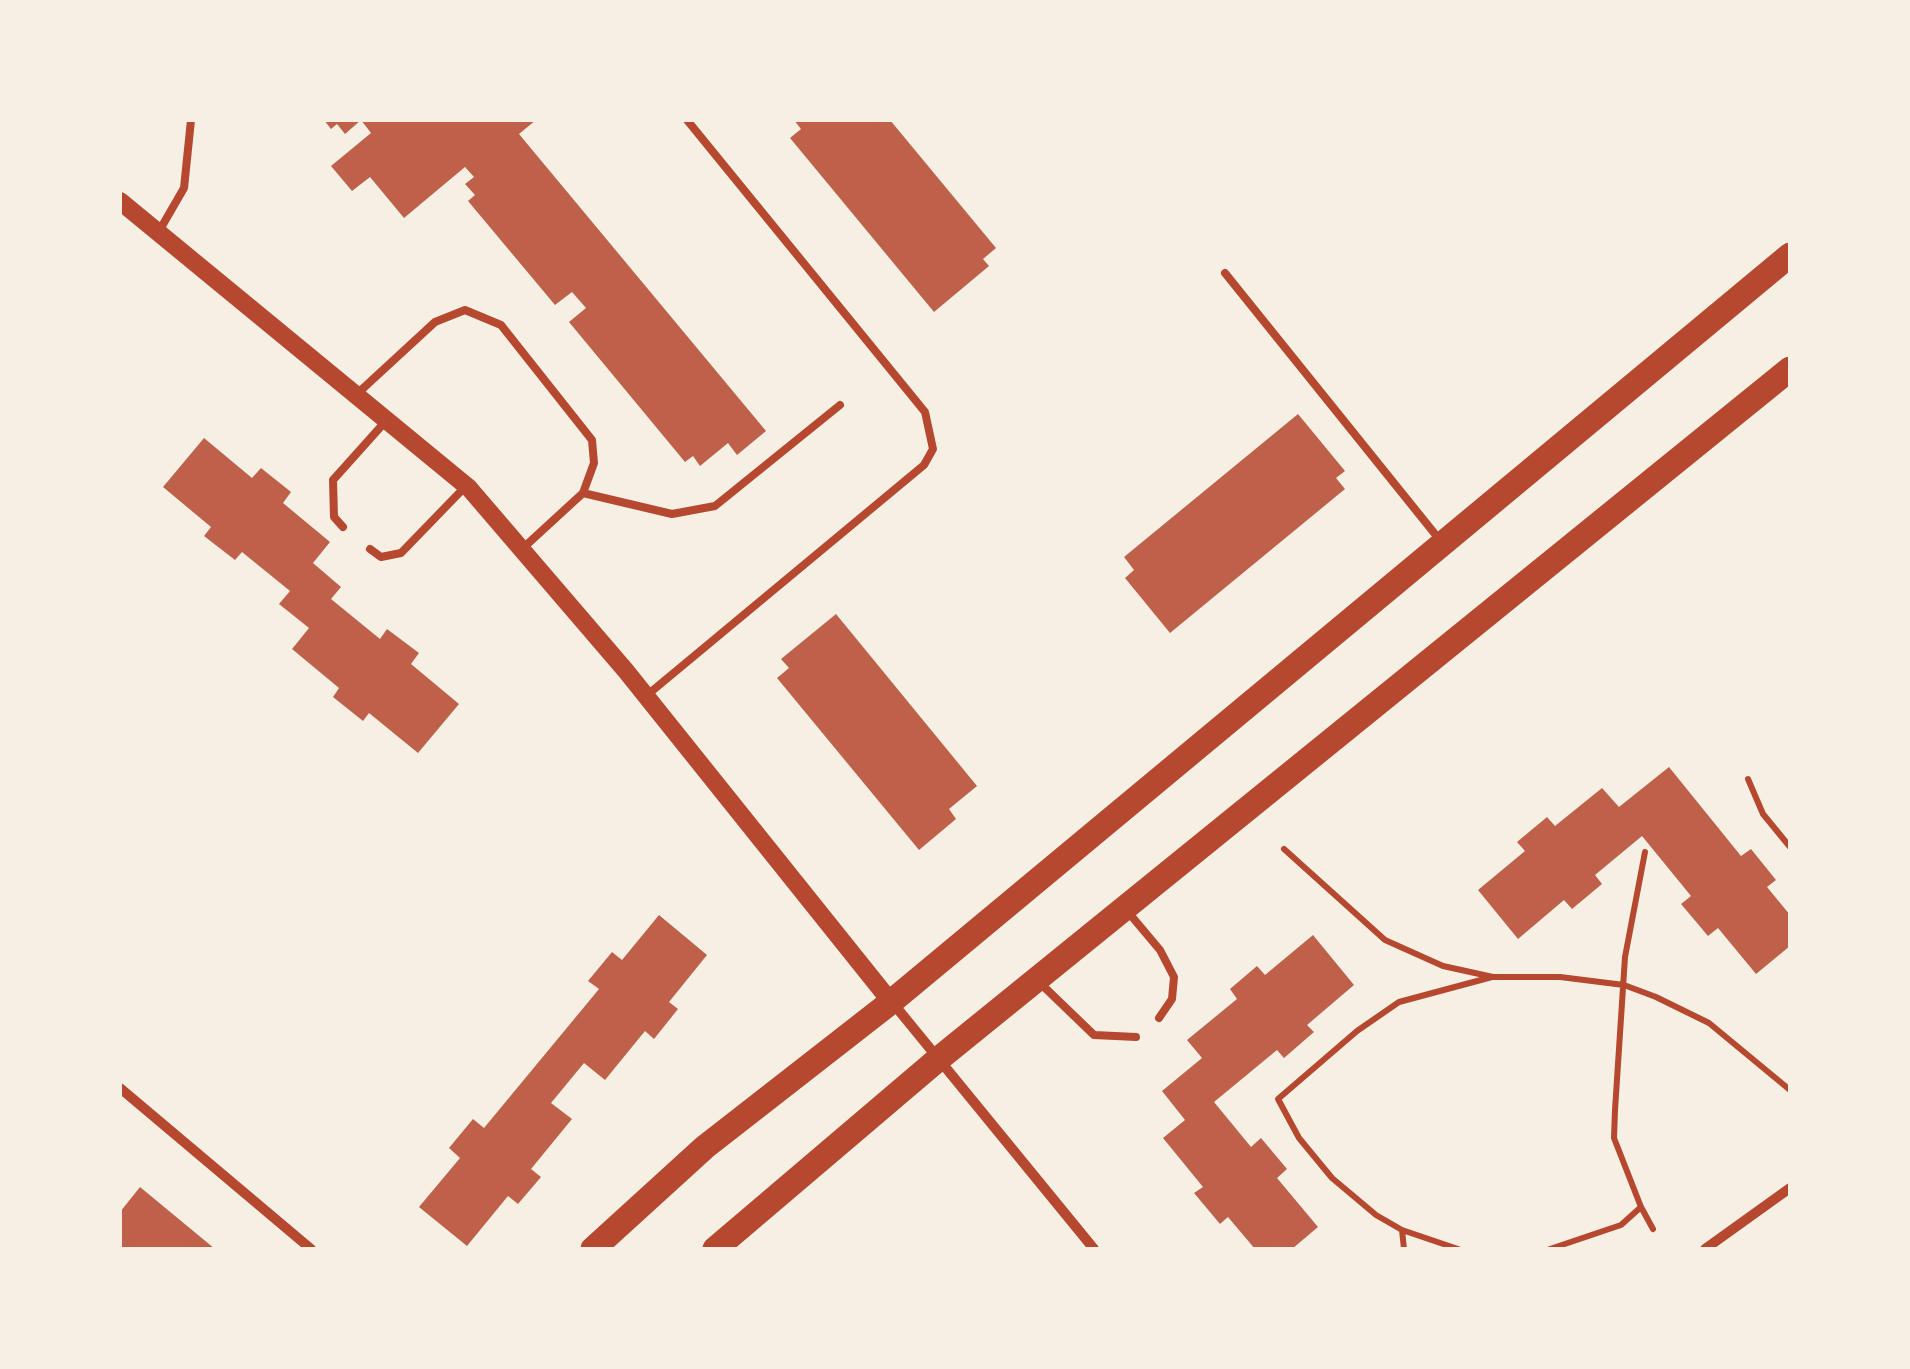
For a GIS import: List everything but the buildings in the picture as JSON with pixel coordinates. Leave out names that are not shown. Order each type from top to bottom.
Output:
[{"type":"main road","points":[[593,1249],[705,1147],[891,1002],[1790,256]]},
{"type":"main road","points":[[715,1249],[936,1060],[1790,369]]},
{"type":"street","points":[[120,202],[466,485],[646,696],[936,1060],[1094,1249]]},
{"type":"street","points":[[120,1088],[311,1249]]},
{"type":"street","points":[[1706,1249],[1790,1188]]},
{"type":"lane","points":[[158,233],[184,188],[191,120]]},
{"type":"lane","points":[[646,696],[924,465],[932,450],[925,412],[687,120]]},
{"type":"lane","points":[[1225,273],[1442,542]]},
{"type":"lane","points":[[356,394],[435,322],[465,310],[502,325],[592,440],[594,463],[583,493],[522,549]]},
{"type":"lane","points":[[583,493],[672,514],[716,506],[840,405]]},
{"type":"lane","points":[[343,526],[334,517],[333,480],[388,418]]},
{"type":"lane","points":[[370,548],[381,557],[401,553],[466,485]]},
{"type":"lane","points":[[1125,908],[1160,950],[1174,977],[1172,999],[1159,1018]]},
{"type":"lane","points":[[1036,980],[1094,1036],[1136,1037]]},
{"type":"path","points":[[1748,779],[1763,814],[1790,847]]},
{"type":"path","points":[[1284,849],[1385,940],[1444,966],[1494,977],[1560,977],[1624,985],[1709,1023],[1790,1090]]},
{"type":"path","points":[[1645,852],[1630,913],[1614,1138],[1653,1230]]},
{"type":"path","points":[[1458,1249],[1402,1230],[1376,1216],[1332,1178],[1299,1138],[1278,1099],[1357,1031],[1399,1002],[1494,977]]},
{"type":"path","points":[[1550,1249],[1621,1225],[1640,1207]]},
{"type":"path","points":[[1402,1230],[1404,1249]]}]
